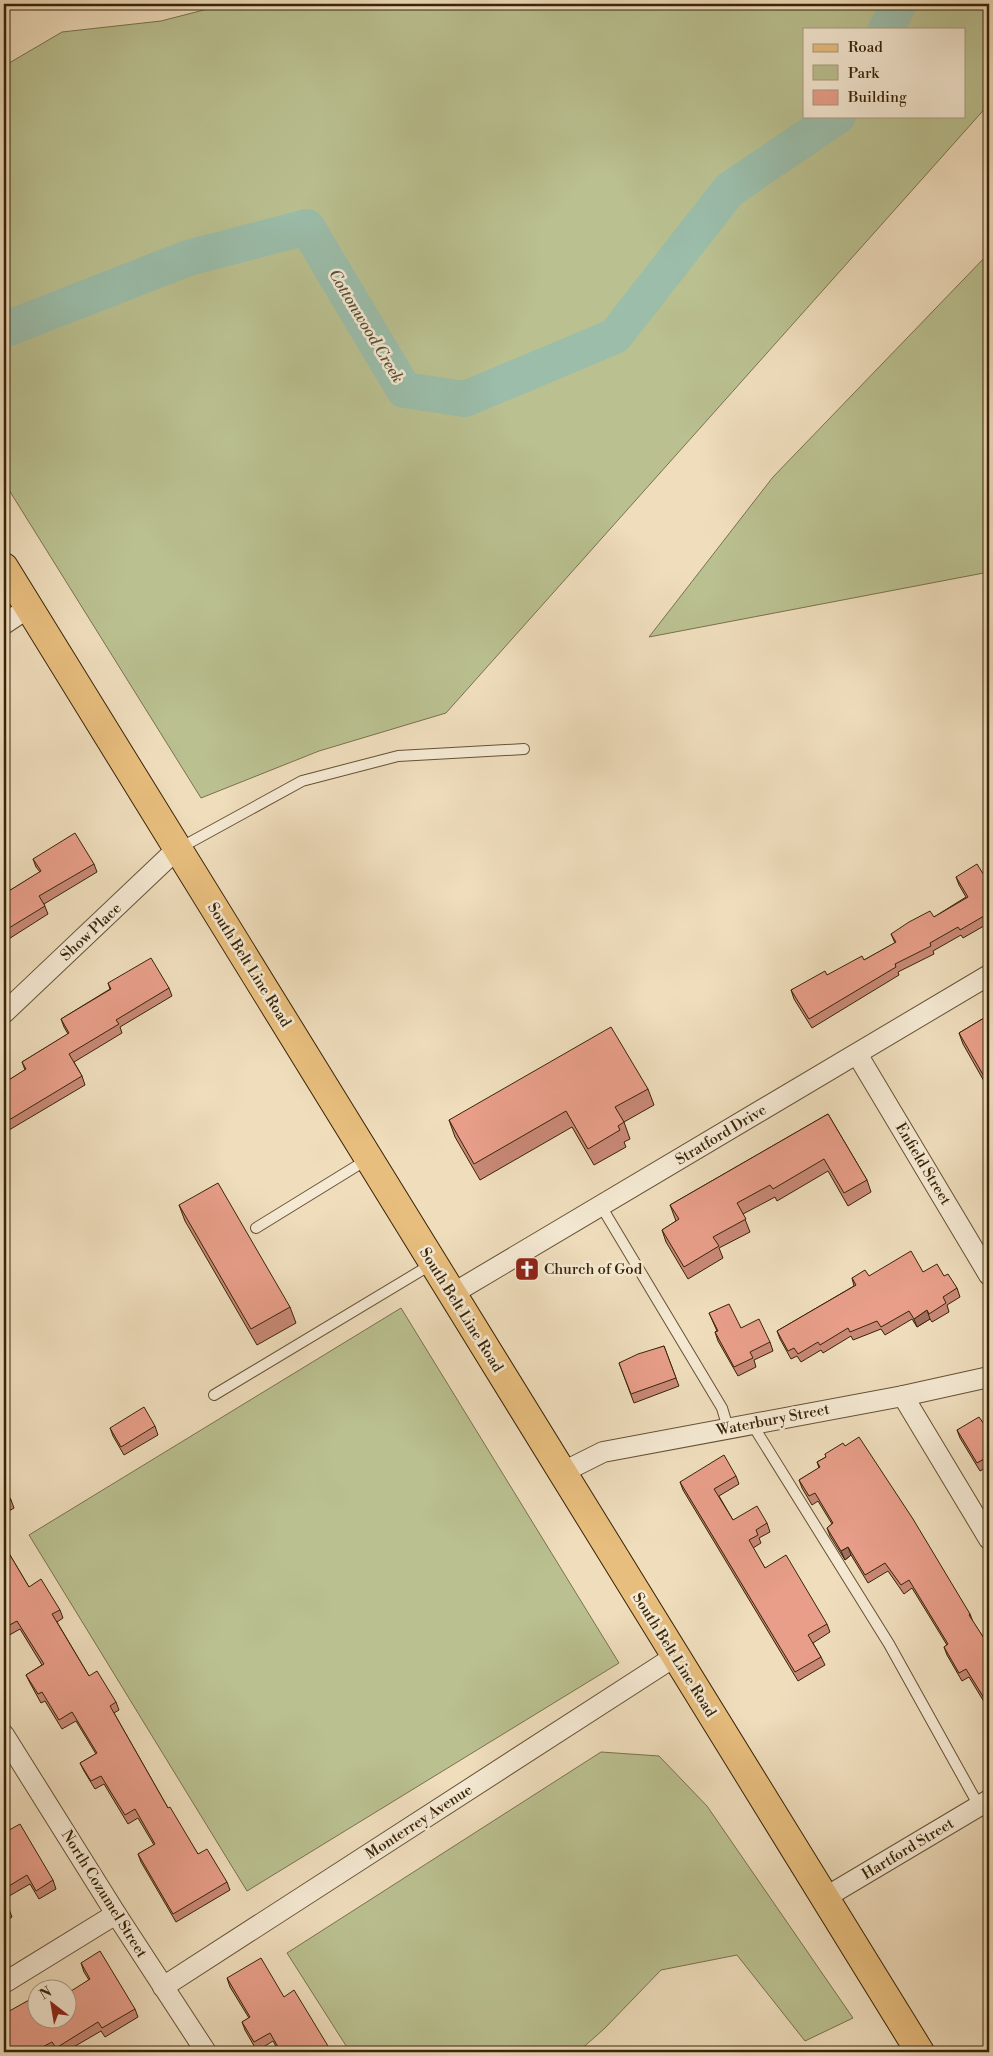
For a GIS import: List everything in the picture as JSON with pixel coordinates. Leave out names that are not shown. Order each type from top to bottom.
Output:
[{"type":"main road","name":"South Belt Line Road","points":[[4,568],[674,1657],[826,1897],[920,2052]]},
{"type":"street","points":[[4,624],[28,608]]},
{"type":"street","name":"Show Place","points":[[4,1014],[177,849]]},
{"type":"street","name":"Stratford Drive","points":[[452,1294],[989,975]]},
{"type":"street","name":"Enfield Street","points":[[857,1054],[989,1275]]},
{"type":"street","name":"Waterbury Street","points":[[562,1473],[603,1452],[903,1396],[989,1377]]},
{"type":"street","points":[[903,1396],[989,1539]]},
{"type":"street","name":"Monterrey Avenue","points":[[163,1988],[674,1657]]},
{"type":"street","name":"North Cozumel Street","points":[[4,1735],[163,1988],[206,2052]]},
{"type":"street","name":"Hartford Street","points":[[826,1897],[984,1803]]},
{"type":"street","points":[[4,1983],[116,1914]]},
{"type":"lane","points":[[177,849],[302,781],[398,756],[524,749]]},
{"type":"lane","points":[[256,1228],[368,1159]]},
{"type":"lane","points":[[601,1206],[722,1408],[728,1428]]},
{"type":"lane","points":[[214,1395],[433,1264]]},
{"type":"lane","points":[[752,1424],[889,1644],[984,1803]]},
{"type":"green space","points":[[227,4],[989,4],[989,104],[446,713],[319,751],[201,798],[4,482],[4,66],[62,32],[161,21]]},
{"type":"green space","points":[[989,253],[989,572],[649,637],[773,477]]},
{"type":"green space","points":[[401,1308],[619,1663],[247,1891],[29,1535]]},
{"type":"green space","points":[[601,1752],[659,1756],[707,1806],[853,2018],[805,2041],[737,1955],[661,1970],[605,2028],[578,2052],[350,2052],[287,1953]]},
{"type":"building","points":[[75,833],[94,864],[39,896],[45,906],[4,931],[4,894],[41,871],[33,859]]},
{"type":"building","points":[[977,864],[987,880],[989,878],[989,913],[960,930],[958,927],[930,943],[931,946],[895,964],[896,967],[809,1019],[791,990],[825,971],[827,975],[862,956],[864,960],[896,942],[891,934],[909,922],[930,911],[934,917],[968,897],[956,877]]},
{"type":"building","points":[[151,958],[169,988],[116,1020],[119,1024],[69,1054],[82,1076],[4,1123],[4,1083],[26,1069],[22,1062],[69,1033],[61,1019],[111,989],[108,983]]},
{"type":"building","points":[[989,1015],[989,1085],[959,1033]]},
{"type":"building","points":[[611,1027],[648,1089],[615,1107],[624,1122],[618,1126],[620,1130],[588,1149],[566,1111],[474,1164],[449,1120]]},
{"type":"building","points":[[828,1114],[867,1180],[844,1193],[824,1159],[773,1189],[770,1185],[737,1203],[746,1219],[713,1237],[719,1246],[684,1267],[662,1230],[679,1219],[670,1205]]},
{"type":"building","points":[[218,1183],[290,1307],[251,1329],[179,1205]]},
{"type":"building","points":[[911,1251],[923,1272],[937,1264],[944,1276],[948,1274],[957,1288],[943,1297],[946,1303],[929,1314],[927,1310],[914,1319],[909,1311],[881,1327],[877,1321],[850,1332],[848,1328],[820,1345],[818,1342],[798,1354],[794,1348],[788,1351],[777,1331],[856,1285],[852,1278],[865,1270],[869,1276]]},
{"type":"building","points":[[729,1304],[741,1328],[759,1319],[770,1342],[750,1352],[753,1358],[734,1367],[715,1332],[718,1331],[709,1313]]},
{"type":"building","points":[[664,1346],[676,1378],[631,1394],[619,1363],[638,1354]]},
{"type":"building","points":[[144,1407],[155,1426],[121,1447],[110,1428]]},
{"type":"building","points":[[979,1417],[984,1424],[989,1420],[989,1456],[977,1463],[957,1430]]},
{"type":"building","points":[[859,1437],[913,1519],[989,1646],[989,1706],[966,1669],[959,1673],[944,1647],[948,1644],[909,1580],[901,1585],[885,1563],[865,1575],[848,1547],[841,1551],[827,1528],[833,1523],[815,1493],[809,1496],[799,1480],[820,1467],[817,1462],[826,1457],[825,1454],[843,1443],[845,1446]]},
{"type":"building","points":[[724,1455],[736,1476],[714,1489],[733,1520],[757,1506],[767,1523],[756,1530],[758,1535],[749,1540],[765,1568],[786,1555],[827,1624],[808,1635],[821,1657],[795,1672],[680,1482]]},
{"type":"building","points":[[4,1488],[11,1500],[4,1504]]},
{"type":"building","points":[[4,1545],[29,1587],[41,1579],[60,1610],[52,1614],[89,1676],[97,1671],[116,1702],[110,1706],[168,1808],[170,1807],[198,1854],[207,1849],[227,1882],[173,1914],[138,1854],[155,1844],[135,1809],[125,1815],[101,1776],[91,1781],[80,1763],[97,1753],[72,1712],[59,1720],[42,1692],[38,1694],[26,1675],[44,1664],[17,1621],[4,1628]]},
{"type":"building","points":[[20,1824],[53,1880],[36,1891],[27,1875],[4,1889],[4,1833]]},
{"type":"building","points":[[4,1901],[9,1909],[4,1912]]},
{"type":"building","points":[[100,1951],[135,2009],[102,2028],[98,2022],[56,2048],[52,2042],[33,2052],[4,2052],[4,2014],[28,2001],[28,2028],[78,2028],[78,1987],[90,1979],[81,1963]]},
{"type":"building","points":[[261,1958],[284,1997],[294,1990],[330,2052],[281,2052],[270,2033],[254,2042],[242,2022],[250,2017],[227,1978]]},
{"type":"building","points":[[153,2047],[156,2052],[144,2052]]},
{"type":"waterway","name":"Cottonwood Creek","points":[[887,28],[899,4]]},
{"type":"waterway","name":"Cottonwood Creek","points":[[4,330],[188,258],[307,227],[404,390],[465,399],[615,336],[729,190],[835,118]]},
{"type":"place","name":"Church of God","points":[[527,1269]]}]
